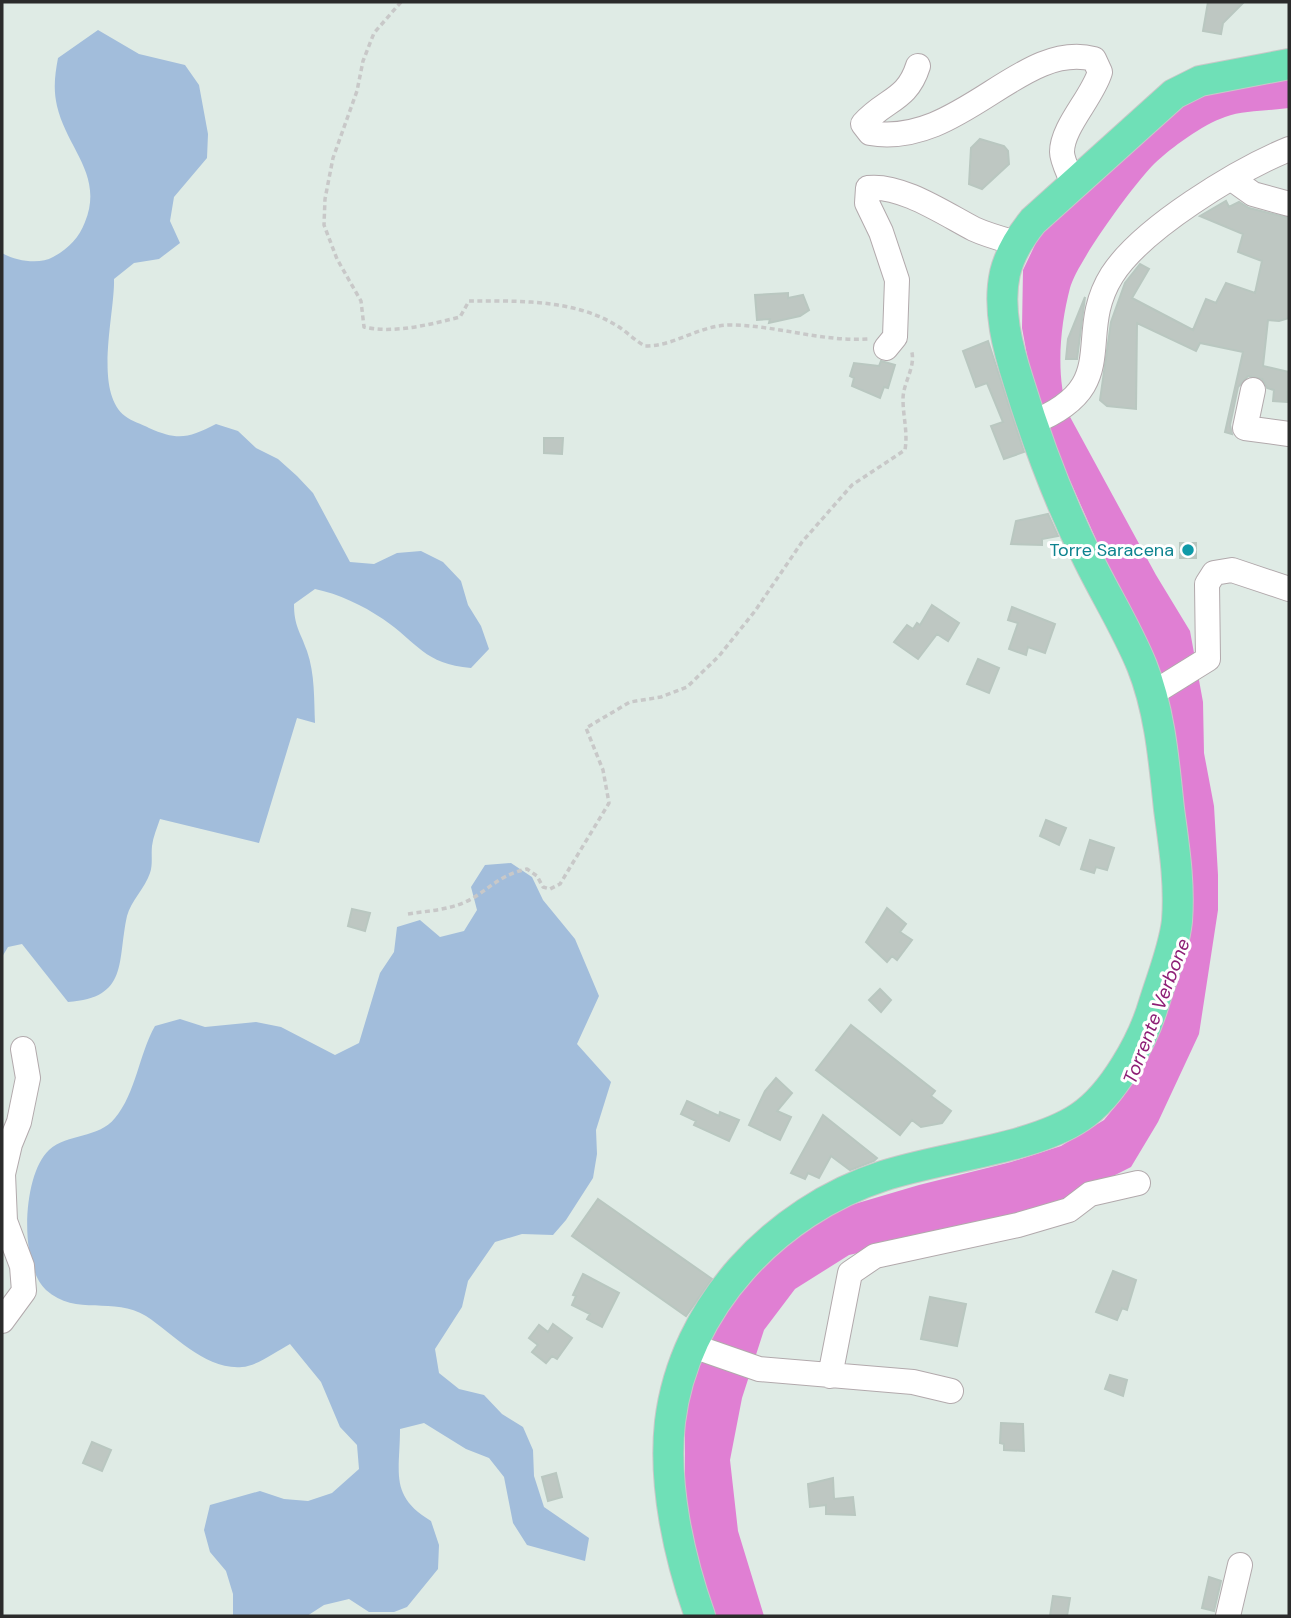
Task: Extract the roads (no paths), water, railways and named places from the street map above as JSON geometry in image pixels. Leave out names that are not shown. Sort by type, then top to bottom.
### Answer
[{"type":"main road","points":[[699,1616],[682,1557],[671,1483],[670,1420],[694,1347],[713,1307],[744,1265],[781,1229],[813,1206],[881,1176],[1054,1131],[1082,1116],[1107,1092],[1123,1068],[1152,1010],[1176,926],[1178,888],[1155,692],[1085,553],[1010,354],[1003,317],[1004,275],[1016,243],[1033,221],[1174,94],[1200,81],[1289,64]]},
{"type":"street","points":[[918,66],[913,83],[902,96],[863,124],[870,133],[889,136],[917,132],[954,116],[983,97],[1058,58],[1080,55],[1094,59],[1100,72],[1095,88],[1070,128],[1062,153],[1073,184]]},
{"type":"street","points":[[1035,421],[1078,396],[1091,369],[1098,308],[1111,276],[1129,253],[1152,232],[1257,162],[1289,149]]},
{"type":"street","points":[[1232,179],[1253,194],[1289,204]]},
{"type":"street","points":[[891,342],[897,280],[881,232],[867,204],[868,188],[885,189],[923,201],[977,230],[1016,243]]},
{"type":"street","points":[[1253,390],[1245,428],[1289,434]]},
{"type":"street","points":[[1155,692],[1209,659],[1207,584],[1214,573],[1233,570],[1289,589]]},
{"type":"street","points":[[2,1321],[24,1291],[22,1266],[5,1221],[3,1174],[10,1144],[19,1122],[28,1078],[23,1049]]},
{"type":"street","points":[[830,1376],[850,1273],[875,1256],[1018,1225],[1069,1210],[1090,1194],[1138,1183]]},
{"type":"street","points":[[694,1347],[759,1369],[913,1382],[951,1391]]},
{"type":"street","points":[[1228,1616],[1240,1565]]},
{"type":"place","name":"Torre Saracena","points":[[1188,550]]},
{"type":"water label","name":"Torrente Verbone","points":[[1156,1011]]}]
